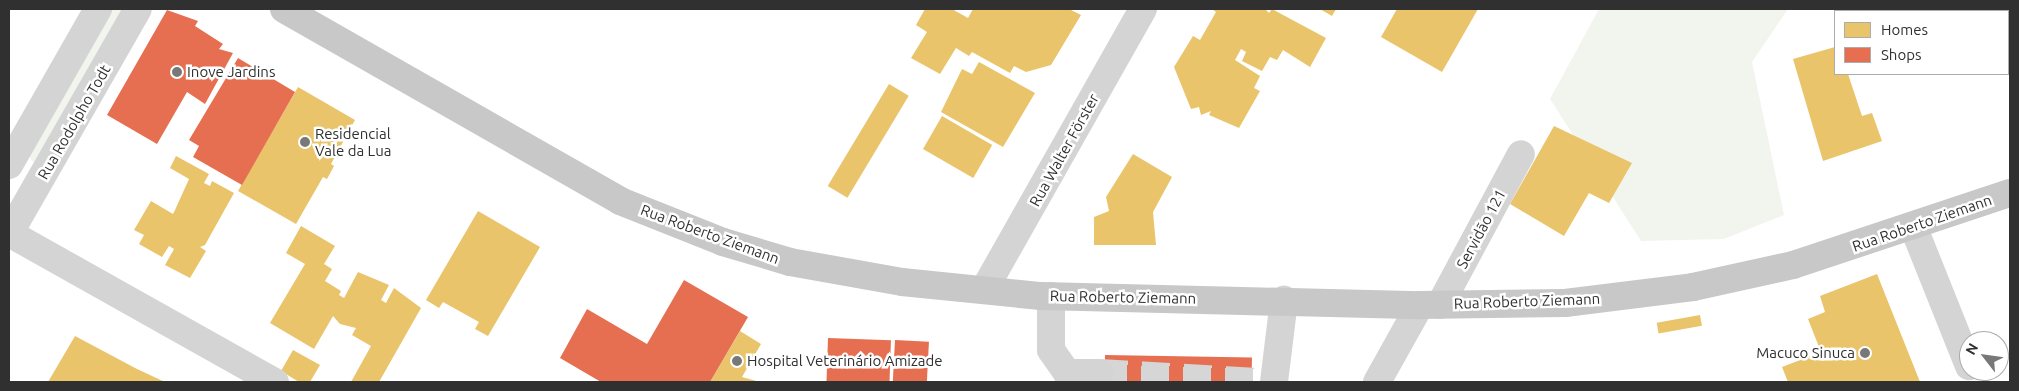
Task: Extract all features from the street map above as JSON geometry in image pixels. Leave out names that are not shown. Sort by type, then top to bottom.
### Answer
[{"type":"main road","name":"Rua Roberto Ziemann","points":[[284,9],[582,180],[666,221],[790,262],[902,282],[1051,296],[1284,300],[1430,305],[1565,303],[1693,287],[1793,265],[2010,193]]},
{"type":"street","points":[[9,165],[98,9]]},
{"type":"street","name":"Rua Rodolpho Todt","points":[[9,233],[138,9]]},
{"type":"street","name":"Rua Walter Förster","points":[[984,290],[1143,9]]},
{"type":"street","name":"Servidão 121","points":[[1377,382],[1430,305],[1521,154]]},
{"type":"street","points":[[1913,226],[1959,341]]},
{"type":"street","points":[[9,233],[275,382]]},
{"type":"street","points":[[1051,296],[1051,350],[1067,372],[1099,373]]},
{"type":"street","points":[[1257,382],[1275,382],[1284,300]]},
{"type":"shaded area","points":[[112,9],[124,9],[35,162],[32,161],[29,155]]},
{"type":"shaded area","points":[[1599,9],[1788,9],[1752,62],[1784,215],[1724,239],[1641,241],[1550,99]]},
{"type":"building: Homes","points":[[925,9],[952,9],[968,18],[973,9],[1069,9],[1081,15],[1051,65],[1026,72],[1014,66],[1010,73],[972,52],[969,56],[956,48],[940,74],[911,58],[927,32],[916,25]]},
{"type":"building: Homes","points":[[1212,9],[1265,9],[1269,13],[1272,9],[1326,38],[1310,67],[1283,50],[1277,60],[1270,57],[1262,71],[1242,61],[1246,52],[1241,49],[1235,60],[1260,76],[1254,88],[1260,91],[1239,128],[1209,115],[1211,111],[1201,115],[1199,107],[1191,109],[1174,67],[1193,36],[1200,40],[1216,12]]},
{"type":"building: Homes","points":[[1320,9],[1336,9],[1332,16]]},
{"type":"building: Homes","points":[[1397,9],[1478,9],[1442,72],[1381,37]]},
{"type":"building: Homes","points":[[1834,47],[1834,75],[1848,75],[1862,116],[1872,113],[1882,141],[1823,161],[1793,59]]},
{"type":"building: Homes","points":[[979,62],[1035,93],[1003,147],[941,112],[962,69],[972,74]]},
{"type":"building: Homes","points":[[889,84],[909,96],[847,198],[828,186]]},
{"type":"building: Homes","name":"Residencial Vale da Lua","points":[[298,87],[355,120],[331,164],[334,166],[327,179],[323,177],[296,224],[238,191]]},
{"type":"building: Homes","points":[[942,116],[992,145],[973,178],[923,149]]},
{"type":"building: Homes","points":[[1554,126],[1632,163],[1609,203],[1589,193],[1564,236],[1510,204]]},
{"type":"building: Homes","points":[[1133,154],[1172,177],[1153,212],[1156,245],[1094,245],[1094,217],[1109,211],[1106,197]]},
{"type":"building: Homes","points":[[176,156],[209,174],[204,183],[210,186],[212,181],[234,193],[205,245],[200,247],[206,251],[190,278],[165,265],[174,249],[169,246],[162,257],[139,244],[144,235],[134,230],[151,201],[173,214],[189,179],[170,168]]},
{"type":"building: Homes","points":[[478,211],[540,247],[488,336],[475,329],[479,322],[443,302],[439,308],[426,300]]},
{"type":"building: Homes","points":[[301,226],[335,246],[324,264],[332,269],[325,281],[341,291],[339,295],[344,298],[358,272],[389,285],[381,300],[386,303],[394,288],[421,308],[379,382],[351,382],[371,346],[352,335],[356,328],[340,324],[333,316],[314,349],[270,323],[305,264],[286,253]]},
{"type":"building: Homes","points":[[1877,274],[1920,382],[1788,382],[1782,367],[1821,352],[1808,319],[1825,312],[1820,296]]},
{"type":"building: Homes","points":[[1700,315],[1702,326],[1659,333],[1657,323]]},
{"type":"building: Homes","name":"Hospital Veterinário Amizade","points":[[740,331],[761,344],[742,377],[760,382],[710,382]]},
{"type":"building: Homes","points":[[75,336],[137,369],[165,382],[48,382]]},
{"type":"building: Homes","points":[[293,350],[320,365],[310,382],[299,382],[281,371]]},
{"type":"building: Shops","name":"Inove Jardins","points":[[167,10],[198,21],[195,26],[223,44],[219,49],[233,53],[205,104],[187,92],[157,144],[107,115]]},
{"type":"building: Shops","points":[[238,58],[295,92],[242,185],[193,157],[199,146],[189,140]]},
{"type":"building: Shops","points":[[684,280],[748,317],[710,382],[601,382],[560,358],[587,309],[647,344]]},
{"type":"building: Shops","points":[[828,338],[891,340],[890,382],[826,382]]},
{"type":"building: Shops","points":[[895,340],[929,342],[927,382],[893,382]]},
{"type":"building: Shops","points":[[1105,355],[1252,358],[1252,382],[1105,382]]},
{"type":"tunnel","points":[[1099,373],[1257,382]]},
{"type":"place","name":"Inove Jardins","points":[[177,72]]},
{"type":"place","name":"Residencial Vale da Lua","points":[[305,142]]},
{"type":"place","name":"Macuco Sinuca","points":[[1865,353]]},
{"type":"place","name":"Hospital Veterinário Amizade","points":[[737,361]]}]
